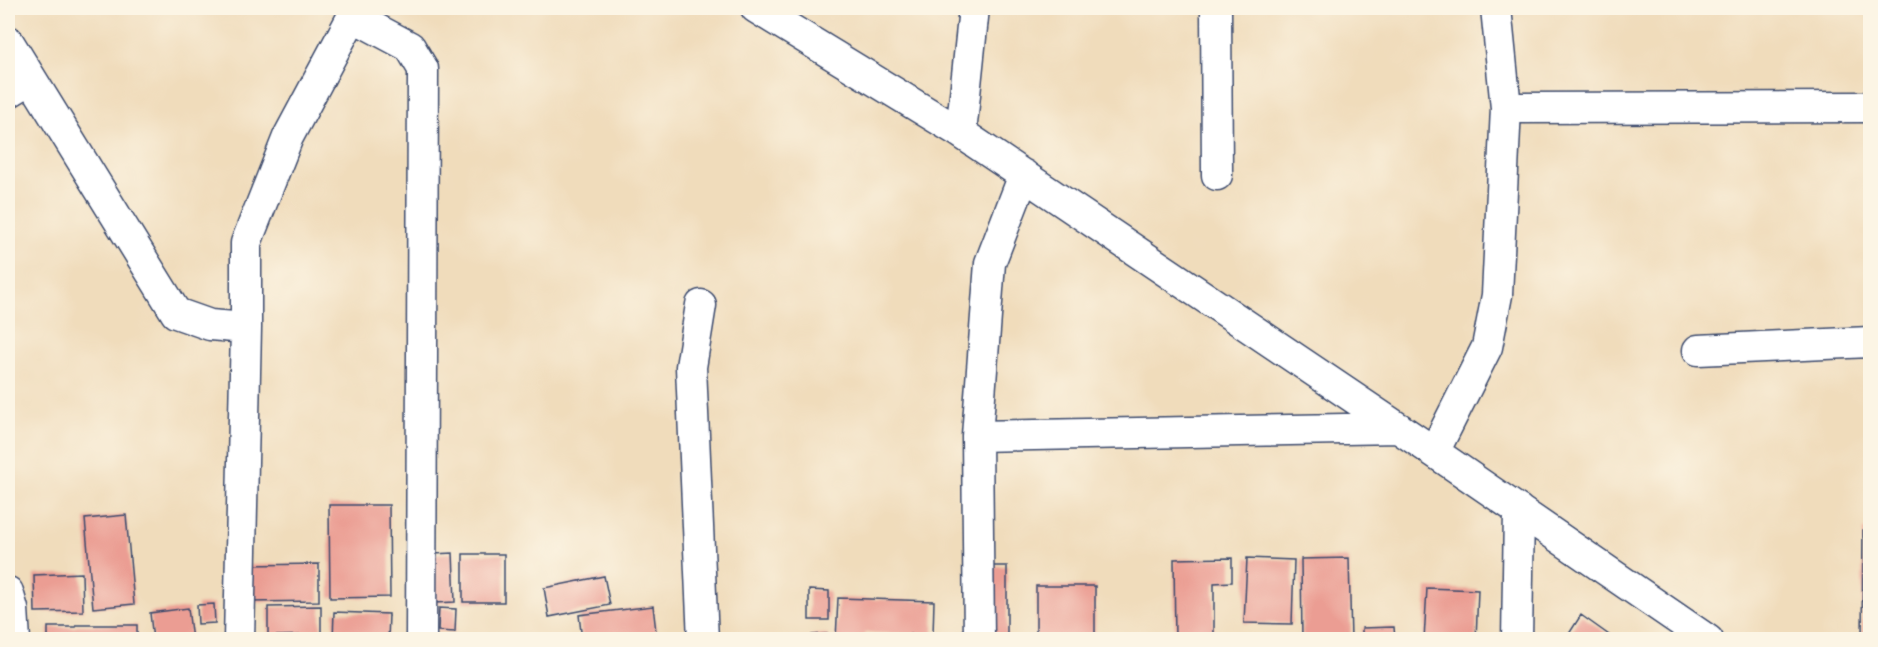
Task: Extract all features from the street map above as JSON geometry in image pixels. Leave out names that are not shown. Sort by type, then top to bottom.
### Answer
[{"type":"street","points":[[756,8],[961,133],[1708,639]]},
{"type":"street","points":[[961,133],[974,8]]},
{"type":"street","points":[[1216,8],[1217,175]]},
{"type":"street","points":[[1434,452],[1486,347],[1497,296],[1506,108],[1496,8]]},
{"type":"street","points":[[239,639],[246,243],[288,137],[355,12],[410,47],[423,69],[421,639]]},
{"type":"street","points":[[8,41],[19,86],[176,313],[210,325],[246,328]]},
{"type":"street","points":[[1506,108],[1870,107]]},
{"type":"street","points":[[979,639],[977,436],[990,263],[1024,176]]},
{"type":"street","points":[[701,305],[691,367],[703,639]]},
{"type":"street","points":[[1698,350],[1870,342]]},
{"type":"street","points":[[977,436],[1399,428]]},
{"type":"street","points":[[1517,639],[1519,510]]},
{"type":"street","points":[[8,592],[14,609],[15,639]]},
{"type":"building","points":[[329,505],[389,505],[390,597],[330,598]]},
{"type":"building","points":[[126,515],[134,604],[93,608],[85,519]]},
{"type":"building","points":[[1863,530],[1870,530],[1870,640],[1862,640]]},
{"type":"building","points":[[453,553],[455,602],[434,603],[433,554]]},
{"type":"building","points":[[463,554],[504,554],[504,602],[463,602]]},
{"type":"building","points":[[1232,558],[1232,582],[1214,583],[1214,640],[1175,640],[1174,559]]},
{"type":"building","points":[[1247,558],[1294,560],[1292,624],[1244,623]]},
{"type":"building","points":[[1349,558],[1351,640],[1302,640],[1301,559]]},
{"type":"building","points":[[319,564],[319,601],[248,602],[248,565]]},
{"type":"building","points":[[987,566],[1007,566],[1007,640],[988,640]]},
{"type":"building","points":[[82,573],[83,611],[35,612],[34,575]]},
{"type":"building","points":[[604,576],[610,605],[549,617],[544,588]]},
{"type":"building","points":[[1036,586],[1095,586],[1095,640],[1036,640]]},
{"type":"building","points":[[1427,588],[1478,590],[1476,640],[1424,640]]},
{"type":"building","points":[[809,590],[829,591],[829,620],[809,620]]},
{"type":"building","points":[[838,598],[934,601],[933,635],[865,633],[865,640],[836,640]]},
{"type":"building","points":[[214,604],[215,623],[198,624],[197,605]]},
{"type":"building","points":[[321,606],[321,635],[268,636],[268,607]]},
{"type":"building","points":[[653,606],[657,640],[582,640],[579,615]]},
{"type":"building","points":[[188,608],[192,640],[153,640],[150,613]]},
{"type":"building","points":[[439,608],[456,609],[455,632],[438,631]]},
{"type":"building","points":[[334,612],[389,614],[388,640],[333,640]]},
{"type":"building","points":[[1581,615],[1616,640],[1565,640]]},
{"type":"building","points":[[76,625],[137,625],[137,640],[48,640],[48,627],[76,627]]},
{"type":"building","points":[[1394,627],[1395,640],[1362,640],[1362,628]]},
{"type":"building","points":[[827,634],[828,640],[813,640],[812,635]]}]
